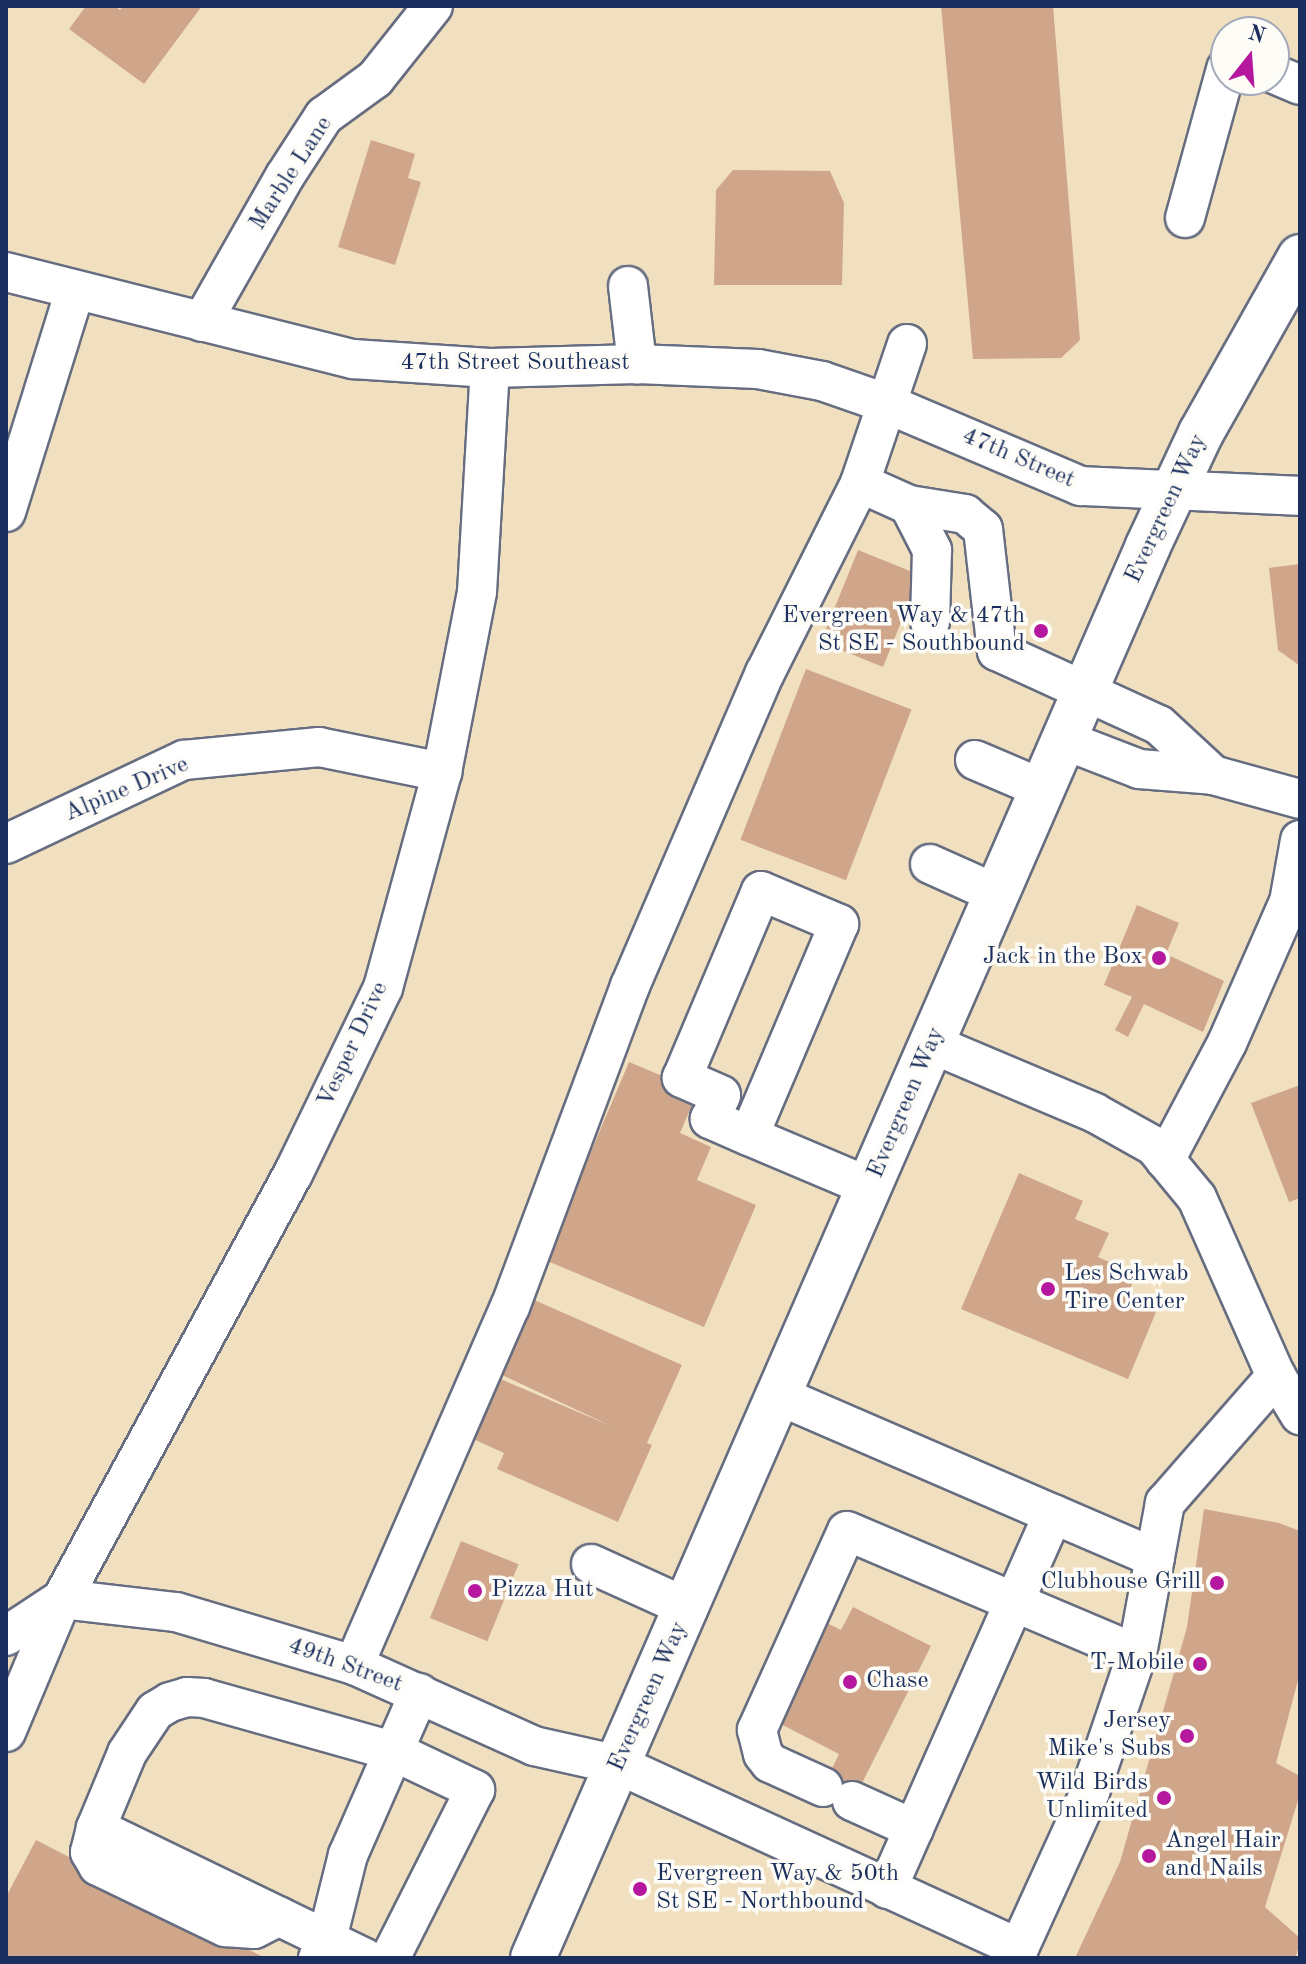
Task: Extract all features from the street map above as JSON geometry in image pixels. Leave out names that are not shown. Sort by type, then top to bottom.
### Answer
[{"type":"main road","name":"Evergreen Way","points":[[533,1958],[1174,491],[1201,433],[1300,257]]},
{"type":"street","name":"Marble Lane","points":[[202,322],[285,176],[324,116],[375,79],[433,6]]},
{"type":"street","points":[[1185,218],[1219,96]]},
{"type":"street","name":"47th Street Southeast","points":[[6,272],[353,359],[421,367],[637,364],[758,369],[822,381],[885,403]]},
{"type":"street","points":[[628,286],[637,364]]},
{"type":"street","points":[[6,512],[75,291]]},
{"type":"street","points":[[354,1665],[510,1307],[649,943],[765,673],[860,483],[907,344]]},
{"type":"street","name":"Vesper Drive","points":[[6,1636],[62,1599],[293,1174],[383,988],[442,772],[477,592],[490,368]]},
{"type":"street","name":"47th Street","points":[[885,403],[1081,486],[1300,496]]},
{"type":"street","points":[[860,483],[909,505],[965,514],[983,529],[997,651],[1086,689],[1159,725],[1213,775]]},
{"type":"street","points":[[909,505],[932,550],[930,622]]},
{"type":"street","points":[[1064,740],[1139,769],[1213,775],[1300,799]]},
{"type":"street","name":"Alpine Drive","points":[[6,844],[184,760],[319,747],[442,772]]},
{"type":"street","points":[[975,760],[1043,789]]},
{"type":"street","points":[[1165,1160],[1227,1043],[1289,902],[1300,840]]},
{"type":"street","points":[[930,864],[997,894]]},
{"type":"street","points":[[749,1136],[839,924],[761,891],[682,1078],[721,1095],[710,1119],[749,1136],[870,1187]]},
{"type":"street","points":[[932,1044],[1095,1113],[1154,1146],[1197,1198],[1276,1376],[1300,1415]]},
{"type":"street","points":[[1017,1953],[1090,1792],[1137,1654],[1165,1503],[1276,1376]]},
{"type":"street","points":[[780,1396],[1155,1558]]},
{"type":"street","points":[[887,1889],[1053,1514]]},
{"type":"street","points":[[914,1829],[770,1763],[763,1754],[757,1730],[847,1531],[1137,1654]]},
{"type":"street","points":[[591,1564],[688,1608]]},
{"type":"street","points":[[6,1732],[62,1599]]},
{"type":"street","name":"49th Street","points":[[62,1599],[176,1612],[354,1665],[534,1746],[619,1765],[1017,1953]]},
{"type":"street","points":[[322,1948],[348,1855],[419,1693]]},
{"type":"street","points":[[365,1958],[322,1948],[279,1916],[254,1929],[225,1927],[98,1866],[90,1852],[96,1828],[127,1753],[155,1711],[178,1699],[204,1698],[393,1751],[475,1790],[390,1958]]},
{"type":"building","points":[[86,6],[114,6],[120,10],[123,6],[202,6],[144,84],[69,29]]},
{"type":"building","points":[[941,6],[1053,6],[1080,340],[1061,358],[973,359]]},
{"type":"building","points":[[371,140],[415,154],[408,178],[421,182],[395,265],[338,247]]},
{"type":"building","points":[[733,170],[830,171],[844,203],[842,285],[714,285],[716,190]]},
{"type":"building","points":[[858,550],[920,575],[883,667],[821,642]]},
{"type":"building","points":[[1300,564],[1300,666],[1278,650],[1269,568]]},
{"type":"building","points":[[806,669],[911,709],[846,880],[740,840]]},
{"type":"building","points":[[1137,905],[1179,923],[1166,954],[1224,981],[1203,1032],[1144,1004],[1128,1037],[1115,1030],[1132,997],[1104,985]]},
{"type":"building","points":[[629,1062],[698,1091],[680,1133],[711,1147],[697,1180],[756,1205],[704,1327],[545,1260]]},
{"type":"building","points":[[1300,1085],[1300,1198],[1289,1202],[1251,1103]]},
{"type":"building","points":[[1019,1173],[1083,1201],[1075,1219],[1109,1233],[1098,1257],[1136,1274],[1129,1292],[1159,1305],[1128,1379],[961,1309]]},
{"type":"building","points":[[532,1299],[682,1365],[647,1443],[652,1445],[618,1522],[497,1469],[504,1453],[471,1438],[498,1378],[611,1426],[498,1373]]},
{"type":"building","points":[[1204,1509],[1279,1523],[1300,1531],[1300,1673],[1276,1763],[1300,1776],[1300,1794],[1265,1907],[1300,1938],[1300,1944],[1295,1958],[1075,1958],[1120,1862],[1187,1627]]},
{"type":"building","name":"Pizza Hut","points":[[461,1541],[518,1564],[487,1641],[430,1618]]},
{"type":"building","name":"Chase","points":[[853,1607],[931,1646],[847,1813],[817,1799],[839,1754],[769,1718],[819,1619],[841,1630]]},
{"type":"building","points":[[36,1840],[265,1958],[6,1958],[6,1897]]},
{"type":"place","name":"Evergreen Way & 47th St SE - Southbound","points":[[1041,631]]},
{"type":"place","name":"Jack in the Box","points":[[1159,958]]},
{"type":"place","name":"Les Schwab Tire Center","points":[[1048,1289]]},
{"type":"place","name":"Clubhouse Grill","points":[[1217,1583]]},
{"type":"place","name":"Pizza Hut","points":[[475,1591]]},
{"type":"place","name":"T-Mobile","points":[[1200,1664]]},
{"type":"place","name":"Chase","points":[[850,1682]]},
{"type":"place","name":"Jersey Mike's Subs","points":[[1187,1736]]},
{"type":"place","name":"Wild Birds Unlimited","points":[[1164,1798]]},
{"type":"place","name":"Angel Hair and Nails","points":[[1149,1856]]},
{"type":"place","name":"Evergreen Way & 50th St SE - Northbound","points":[[640,1889]]}]
